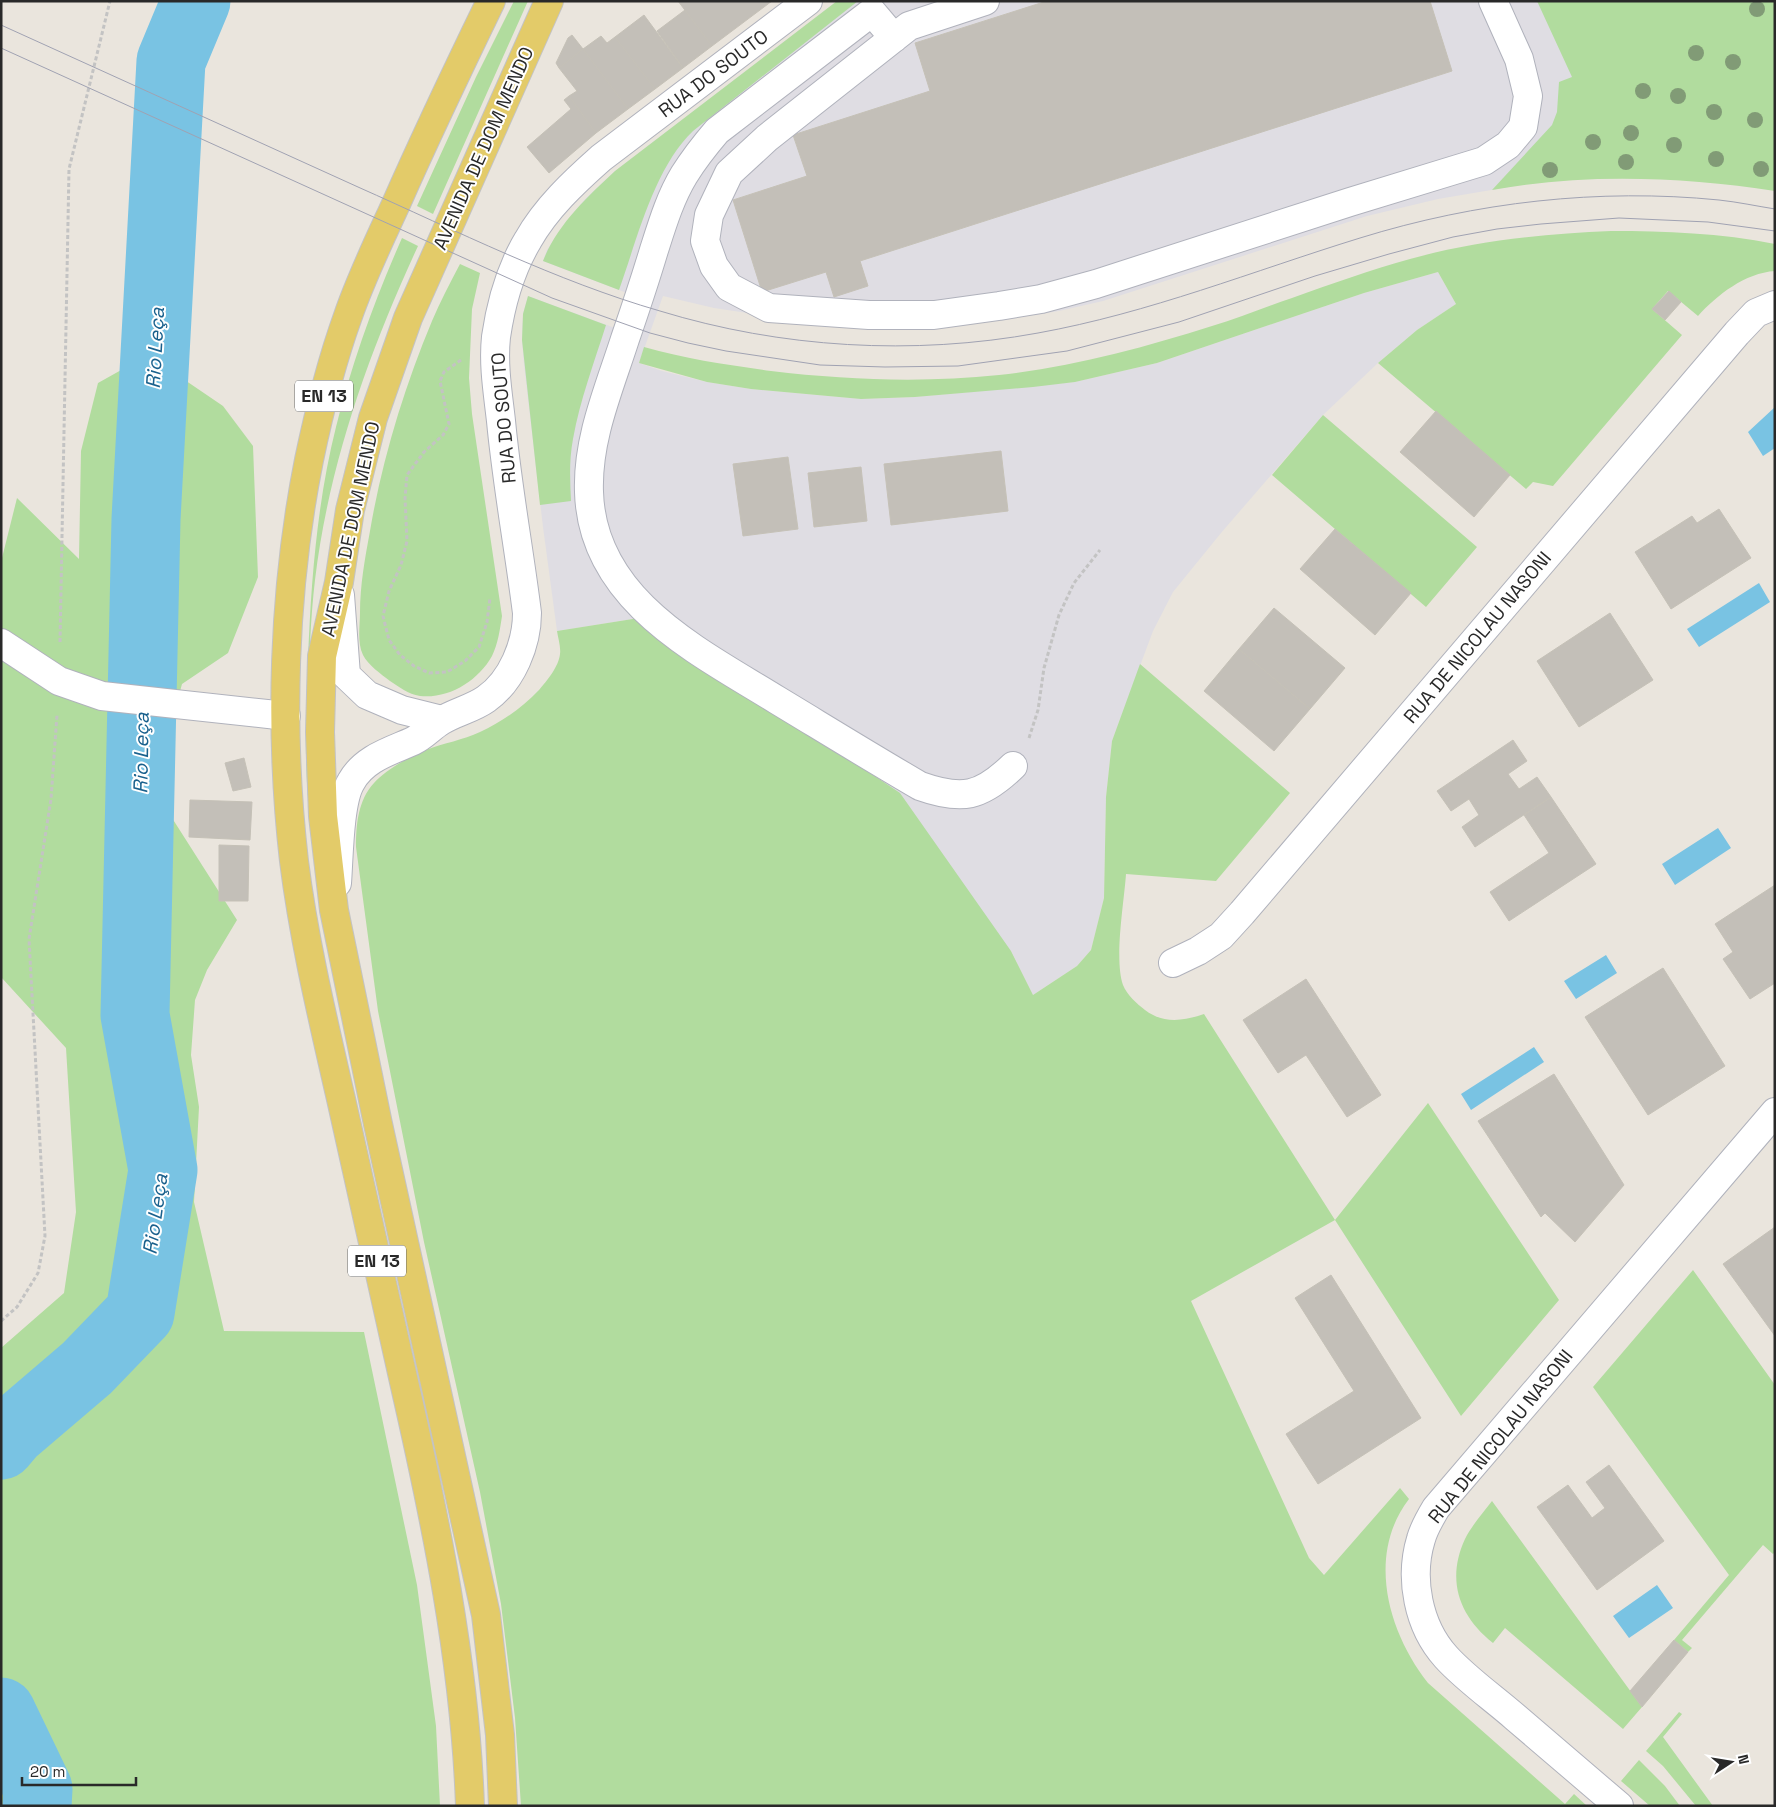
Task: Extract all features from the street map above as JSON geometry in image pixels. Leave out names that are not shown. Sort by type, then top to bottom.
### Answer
[{"type":"main road","name":"AVENIDA DE DOM MENDO","points":[[286,716],[292,574],[309,461],[328,382],[357,290],[424,140],[491,1]]},
{"type":"main road","name":"AVENIDA DE DOM MENDO","points":[[334,910],[324,816],[320,732],[322,656],[339,582],[350,510],[361,461],[390,366],[408,318],[549,1]]},
{"type":"main road","name":"EN 13","points":[[286,716],[290,812],[302,912],[335,1075],[416,1435],[451,1608],[463,1698],[470,1806]]},
{"type":"main road","name":"EN 13","points":[[334,910],[378,1124],[486,1615],[500,1735],[503,1806]]},
{"type":"street","name":"RUA DO SOUTO","points":[[334,910],[345,794],[351,781],[359,770],[379,755],[416,740],[442,720],[465,711],[487,698],[514,666],[524,641],[527,626],[526,606],[498,400],[496,339],[502,302],[513,271],[528,240],[548,211],[601,158],[808,1]]},
{"type":"street","points":[[985,1],[909,26],[767,138],[729,173],[708,215],[705,240],[714,266],[729,287],[769,308],[869,315],[925,315],[1041,299],[1096,284],[1484,161],[1508,145],[1523,128],[1528,96],[1519,59],[1493,1]]},
{"type":"street","points":[[894,38],[872,12],[717,131],[698,154],[683,177],[670,203],[597,427],[590,462],[589,494],[594,529],[610,568],[624,588],[672,635],[920,786],[942,794],[962,794],[985,789],[999,780],[1013,766]]},
{"type":"street","name":"RUA DE NICOLAU NASONI","points":[[1173,963],[1198,951],[1221,936],[1736,333],[1756,313],[1775,305]]},
{"type":"street","points":[[339,582],[346,675],[367,695],[402,710],[442,720]]},
{"type":"street","points":[[1,642],[59,681],[102,696],[286,716]]},
{"type":"street","name":"RUA DE NICOLAU NASONI","points":[[1619,1806],[1475,1683],[1446,1657],[1434,1642],[1425,1625],[1415,1579],[1421,1539],[1427,1523],[1442,1501],[1775,1112]]},
{"type":"path","points":[[496,339],[456,363],[444,372],[440,381],[449,424],[443,435],[424,452],[408,475],[404,513],[407,540],[401,565],[388,590],[383,616],[389,640],[400,655],[414,666],[429,672],[447,672],[465,662],[479,647],[487,622],[488,603],[493,587],[520,565]]},
{"type":"path","points":[[1013,766],[1028,741],[1038,710],[1044,668],[1059,615],[1074,583],[1100,550]]},
{"type":"shaded area","points":[[837,1],[1708,1],[1509,187],[1438,199],[1367,216],[1103,301],[1015,318],[971,323],[794,320],[714,308],[663,296],[639,363],[662,371],[707,382],[751,389],[861,399],[915,397],[1075,382],[1157,363],[1364,293],[1438,272],[1456,304],[1417,330],[1378,363],[1323,415],[1221,533],[1173,592],[1153,631],[1112,741],[1106,797],[1104,898],[1091,950],[1077,966],[1033,995],[1011,951],[844,756],[639,618],[557,631],[524,365],[522,340],[523,314],[528,296],[615,328],[627,293],[543,261],[547,250],[565,223],[586,198],[615,171]]},
{"type":"green space","points":[[514,1],[528,1],[433,214],[417,206],[476,77]]},
{"type":"green space","points":[[837,1],[858,1],[693,131],[679,146],[657,184],[619,290],[543,261],[556,235],[574,212],[615,171]]},
{"type":"green space","points":[[1537,1],[1775,1],[1775,191],[1705,183],[1634,179],[1562,181],[1492,190],[1552,125],[1557,112],[1559,82],[1572,77]]},
{"type":"green space","points":[[1611,231],[1693,233],[1775,244],[1775,271],[1753,276],[1732,286],[1698,316],[1668,291],[1652,309],[1682,335],[1553,486],[1533,482],[1526,489],[1378,363],[1417,330],[1456,304],[1438,272],[1364,293],[1157,363],[1075,382],[1033,387],[915,397],[861,399],[751,389],[707,382],[639,363],[644,347],[723,364],[828,377],[914,380],[1026,372],[1107,356],[1160,342],[1232,320],[1365,272],[1459,247],[1509,239]]},
{"type":"green space","points":[[402,238],[418,246],[383,326],[353,409],[330,493],[321,536],[312,612],[309,677],[312,837],[306,771],[306,704],[311,601],[316,542],[324,484],[329,456],[349,379],[373,307]]},
{"type":"green space","points":[[460,264],[480,273],[472,309],[469,378],[472,414],[502,616],[492,656],[479,673],[462,686],[442,695],[420,696],[400,688],[371,666],[365,659],[359,640],[361,592],[375,504],[395,424],[412,372],[432,321]]},
{"type":"green space","points":[[528,296],[606,325],[583,396],[573,439],[570,462],[571,501],[540,505],[522,340],[523,314]]},
{"type":"green space","points":[[148,355],[223,406],[253,446],[258,577],[228,653],[182,684],[164,749],[165,807],[237,920],[207,970],[195,1000],[191,1055],[199,1107],[194,1202],[224,1331],[364,1332],[417,1585],[436,1726],[440,1806],[1,1806],[1,1348],[64,1293],[76,1212],[66,1048],[1,977],[1,562],[17,498],[79,559],[81,451],[98,383]]},
{"type":"green space","points":[[1323,415],[1477,547],[1426,607],[1272,475]]},
{"type":"green space","points":[[639,618],[900,793],[1011,951],[1033,995],[1077,966],[1091,950],[1104,898],[1106,797],[1112,741],[1140,664],[1290,793],[1216,881],[1126,874],[1119,946],[1120,974],[1125,989],[1139,1005],[1159,1018],[1181,1020],[1204,1014],[1335,1220],[1191,1301],[1309,1558],[1324,1575],[1400,1488],[1409,1499],[1396,1521],[1388,1544],[1386,1568],[1387,1593],[1402,1641],[1414,1663],[1428,1683],[1565,1804],[1574,1794],[1587,1806],[521,1806],[515,1718],[501,1604],[480,1492],[424,1242],[378,1011],[356,847],[357,830],[359,813],[364,797],[374,783],[385,773],[419,753],[467,737],[496,724],[512,714],[533,696],[549,678],[559,659],[560,645],[557,631]]},
{"type":"green space","points":[[1428,1103],[1559,1300],[1461,1416],[1335,1220]]},
{"type":"green space","points":[[1693,1270],[1775,1385],[1775,1552],[1773,1554],[1763,1545],[1682,1640],[1692,1648],[1688,1652],[1674,1640],[1729,1575],[1593,1387]]},
{"type":"green space","points":[[1492,1501],[1642,1707],[1623,1729],[1505,1628],[1493,1643],[1481,1632],[1464,1609],[1457,1583],[1459,1554],[1474,1524]]},
{"type":"green space","points":[[1679,1712],[1682,1714],[1663,1737],[1713,1806],[1696,1806],[1663,1766],[1646,1751]]},
{"type":"green space","points":[[1639,1760],[1665,1786],[1680,1806],[1650,1806],[1621,1781]]},
{"type":"water","points":[[1775,407],[1775,448],[1763,456],[1748,432]]},
{"type":"water","points":[[1759,583],[1770,602],[1699,647],[1687,629]]},
{"type":"water","points":[[1718,828],[1731,848],[1675,885],[1662,864]]},
{"type":"water","points":[[1606,955],[1617,973],[1576,999],[1564,981]]},
{"type":"water","points":[[1534,1047],[1544,1062],[1471,1110],[1461,1094]]},
{"type":"water","points":[[1657,1585],[1673,1608],[1629,1638],[1613,1616]]},
{"type":"building","points":[[678,1],[772,1],[712,46]]},
{"type":"building","points":[[1047,1],[1430,1],[1452,71],[860,261],[868,286],[834,297],[826,272],[762,292],[733,200],[807,176],[793,135],[930,91],[915,43]]},
{"type":"building","points":[[685,10],[712,46],[683,68],[657,31]]},
{"type":"building","points":[[644,15],[683,68],[655,89],[615,37]]},
{"type":"building","points":[[572,35],[583,49],[559,68],[556,63],[568,38]]},
{"type":"building","points":[[601,36],[607,43],[615,37],[655,89],[628,109],[583,49]]},
{"type":"building","points":[[583,49],[628,109],[596,133],[569,96],[577,91],[559,68]]},
{"type":"building","points":[[569,96],[596,133],[549,173],[527,147],[571,109],[564,100]]},
{"type":"building","points":[[1669,291],[1681,302],[1665,320],[1652,309]]},
{"type":"building","points":[[1436,411],[1510,475],[1474,517],[1400,452]]},
{"type":"building","points":[[1001,451],[1008,511],[891,525],[884,464]]},
{"type":"building","points":[[788,457],[798,529],[743,536],[733,464]]},
{"type":"building","points":[[861,467],[867,521],[814,527],[808,473]]},
{"type":"building","points":[[1719,509],[1751,558],[1671,609],[1635,552],[1692,516],[1697,523]]},
{"type":"building","points":[[1335,529],[1411,593],[1375,635],[1300,569]]},
{"type":"building","points":[[1274,608],[1345,668],[1310,709],[1239,649]]},
{"type":"building","points":[[1610,613],[1653,680],[1579,727],[1537,661]]},
{"type":"building","points":[[1239,649],[1310,709],[1274,751],[1204,691]]},
{"type":"building","points":[[1513,740],[1527,761],[1508,774],[1519,789],[1537,777],[1551,797],[1475,847],[1462,827],[1479,815],[1469,799],[1451,811],[1437,791]]},
{"type":"building","points":[[244,758],[251,787],[233,791],[225,763]]},
{"type":"building","points":[[1551,797],[1596,864],[1509,921],[1490,892],[1549,853],[1524,815]]},
{"type":"building","points":[[190,800],[252,802],[250,840],[189,837]]},
{"type":"building","points":[[219,845],[249,846],[248,901],[219,901]]},
{"type":"building","points":[[1775,885],[1775,983],[1750,999],[1723,959],[1733,952],[1715,924]]},
{"type":"building","points":[[1663,968],[1725,1066],[1648,1115],[1585,1017]]},
{"type":"building","points":[[1306,979],[1381,1095],[1347,1117],[1306,1055],[1278,1073],[1243,1020]]},
{"type":"building","points":[[1554,1074],[1624,1185],[1575,1242],[1545,1213],[1541,1217],[1478,1121]]},
{"type":"building","points":[[1775,1227],[1775,1336],[1723,1264]]},
{"type":"building","points":[[1331,1275],[1421,1418],[1318,1484],[1286,1434],[1354,1391],[1295,1298]]},
{"type":"building","points":[[1609,1465],[1664,1541],[1597,1590],[1537,1507],[1568,1485],[1592,1518],[1605,1508],[1586,1482]]},
{"type":"building","points":[[1674,1640],[1688,1652],[1642,1707],[1630,1691]]},
{"type":"waterway","name":"Rio Leça","points":[[1,1445],[12,1432],[87,1368],[140,1313],[163,1170],[135,1015],[146,519],[171,61],[196,1]]},
{"type":"waterway","name":"Rio Leça","points":[[1,1712],[38,1789],[37,1806]]},
{"type":"tram line","points":[[1,25],[470,238],[583,285],[621,299],[706,324],[800,340],[895,346],[991,340],[1038,333],[1079,325],[1160,303],[1360,238],[1448,215],[1493,207],[1583,197],[1629,196],[1719,200],[1775,209]]},
{"type":"tram line","points":[[1,48],[552,298],[650,333],[688,343],[726,351],[820,365],[885,367],[958,366],[1067,351],[1179,322],[1315,276],[1389,254],[1453,237],[1497,229],[1619,218],[1708,222],[1775,231]]}]
